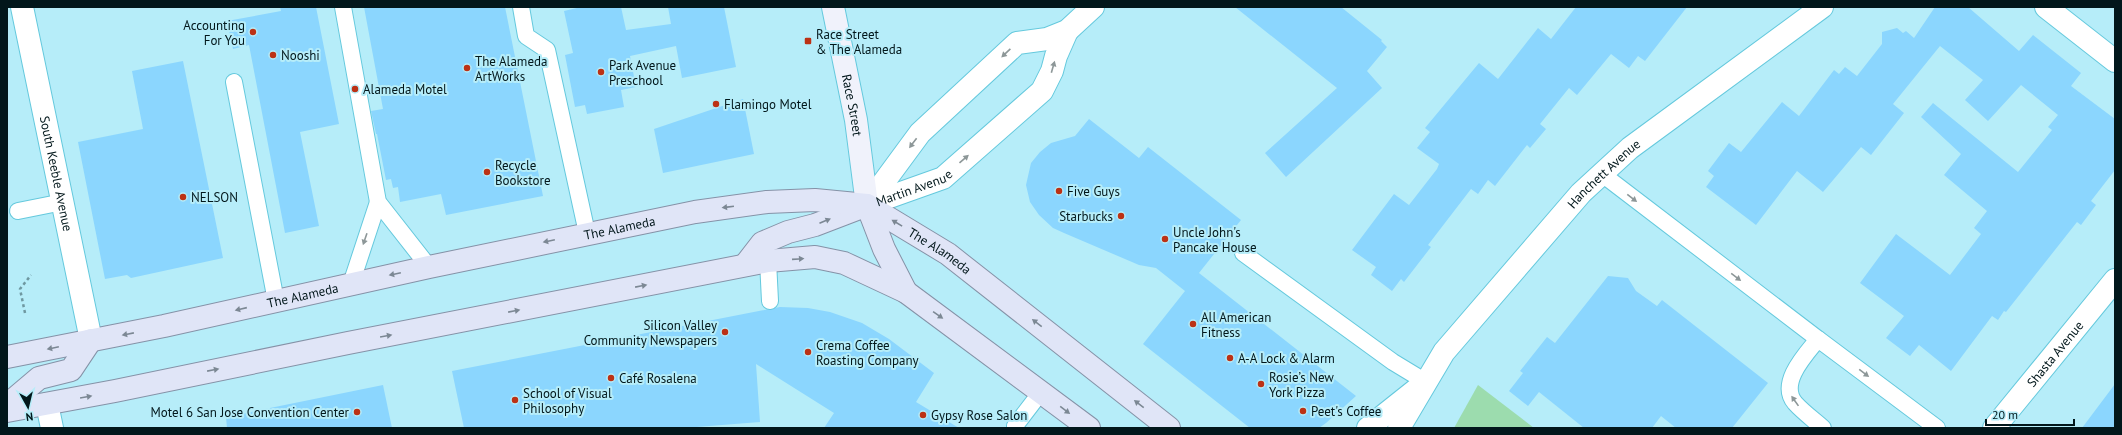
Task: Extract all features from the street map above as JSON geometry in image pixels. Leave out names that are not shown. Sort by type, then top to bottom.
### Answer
[{"type":"main road","name":"Race Street","points":[[833,7],[856,120],[867,205]]},
{"type":"main road","name":"The Alameda","points":[[7,357],[164,326],[587,233],[716,208],[767,202],[815,200],[867,205],[948,254],[1163,426]]},
{"type":"main road","points":[[745,266],[762,243],[788,232],[815,225],[867,205],[884,249],[906,292]]},
{"type":"main road","points":[[7,411],[768,261],[815,257],[844,263],[906,292],[1089,428]]},
{"type":"main road","points":[[7,405],[39,378],[71,370],[91,340]]},
{"type":"street","name":"South Keeble Avenue","points":[[22,7],[91,340]]},
{"type":"street","name":"Martin Avenue","points":[[867,205],[920,133],[1017,43],[1047,39],[1067,30],[1093,7]]},
{"type":"street","name":"Hanchett Avenue","points":[[1399,428],[1444,352],[1582,193],[1630,148],[1822,7]]},
{"type":"street","points":[[2046,7],[2115,61]]},
{"type":"street","name":"Martin Avenue","points":[[867,205],[943,178],[949,173],[1042,91],[1052,71],[1056,56],[1067,30]]},
{"type":"street","name":"Shasta Avenue","points":[[1994,428],[2115,280]]},
{"type":"street","name":"Hanchett Avenue","points":[[1368,428],[1426,382]]},
{"type":"street","points":[[47,404],[52,428]]},
{"type":"lane","points":[[343,7],[378,202],[351,284]]},
{"type":"lane","points":[[521,7],[526,36],[547,50],[587,233]]},
{"type":"lane","points":[[234,82],[276,301]]},
{"type":"lane","points":[[1602,174],[1936,428]]},
{"type":"lane","points":[[18,211],[63,202]]},
{"type":"lane","points":[[378,202],[430,267]]},
{"type":"lane","points":[[1243,253],[1393,362],[1426,382]]},
{"type":"lane","points":[[768,261],[770,301]]},
{"type":"lane","points":[[1818,339],[1792,373],[1790,390],[1791,398],[1795,403],[1823,428]]},
{"type":"lane","points":[[1015,426],[1041,392]]},
{"type":"path","points":[[25,313],[20,289],[31,275]]},
{"type":"green space","points":[[1478,385],[1534,428],[1454,428]]},
{"type":"building","points":[[280,7],[316,7],[339,124],[300,132],[319,226],[285,233],[249,45],[233,49],[227,21],[281,11]]},
{"type":"building","points":[[364,7],[505,7],[543,196],[446,215],[441,194],[400,202],[398,187],[393,188],[391,179],[386,180],[371,111],[383,109]]},
{"type":"building","points":[[581,7],[621,7],[626,30],[671,24],[668,7],[724,7],[736,67],[682,78],[676,46],[630,56],[636,87],[621,90],[624,107],[587,114],[585,105],[575,107],[565,55],[573,53],[564,11]]},
{"type":"building","points":[[1235,7],[1341,7],[1382,40],[1381,41],[1387,47],[1367,71],[1382,88],[1286,177],[1265,153],[1337,88]]},
{"type":"building","points":[[1576,7],[1687,7],[1645,61],[1638,56],[1629,68],[1611,54],[1577,95],[1569,88],[1540,124],[1546,129],[1530,148],[1527,145],[1495,186],[1488,180],[1478,194],[1471,189],[1428,245],[1431,247],[1404,282],[1401,279],[1392,291],[1371,275],[1376,267],[1352,250],[1394,194],[1409,205],[1437,169],[1439,164],[1417,148],[1430,132],[1425,128],[1479,63],[1498,79],[1538,28],[1551,39]]},
{"type":"building","points":[[1935,7],[1968,7],[2019,51],[2033,35],[2081,73],[2071,86],[2115,119],[2115,170],[2091,201],[2096,205],[2081,225],[2077,222],[2006,312],[2004,311],[1998,320],[1992,316],[1951,371],[1919,345],[1910,356],[1886,338],[1904,316],[1860,283],[1896,234],[1950,275],[1981,234],[1974,228],[1987,211],[1944,175],[1961,154],[1921,117],[1933,103],[2018,172],[2052,130],[2048,127],[2058,115],[2021,85],[1988,121],[1965,100],[1983,80],[1940,46],[1893,104],[1904,113],[1871,155],[1861,147],[1823,192],[1797,171],[1756,225],[1706,187],[1714,176],[1708,171],[1729,143],[1741,152],[1782,102],[1799,116],[1834,70],[1839,74],[1845,67],[1857,76],[1882,44],[1882,32],[1897,28],[1903,33],[1906,31],[1914,38]]},
{"type":"building","points":[[183,61],[223,258],[131,278],[127,275],[105,279],[78,142],[143,129],[132,71]]},
{"type":"building","points":[[743,99],[754,154],[663,173],[654,129]]},
{"type":"building","points":[[1089,119],[1139,158],[1148,147],[1241,220],[1199,273],[1356,396],[1326,423],[1319,428],[1250,428],[1143,344],[1185,291],[1156,268],[1139,265],[1064,233],[1053,228],[1039,215],[1030,202],[1026,185],[1031,163],[1040,152],[1051,143],[1075,136]]},
{"type":"building","points":[[1608,276],[1628,278],[1636,291],[1657,306],[1662,300],[1768,383],[1732,428],[1676,428],[1661,416],[1652,428],[1584,428],[1539,392],[1528,406],[1509,391],[1523,373],[1520,371],[1547,337],[1555,343]]},
{"type":"building","points":[[780,307],[808,308],[830,312],[862,323],[889,339],[934,373],[916,402],[959,428],[824,428],[834,413],[756,364],[760,422],[684,428],[464,428],[452,371]]},
{"type":"building","points":[[2115,384],[2115,428],[2082,428]]},
{"type":"building","points":[[383,385],[392,428],[227,428],[226,417]]},
{"type":"place","name":"Accounting For You","points":[[253,32]]},
{"type":"place","name":"Race Street & The Alameda","points":[[808,41]]},
{"type":"place","name":"Nooshi","points":[[273,55]]},
{"type":"place","name":"The Alameda ArtWorks","points":[[467,68]]},
{"type":"place","name":"Park Avenue Preschool","points":[[601,72]]},
{"type":"place","name":"Alameda Motel","points":[[355,89]]},
{"type":"place","name":"Flamingo Motel","points":[[716,104]]},
{"type":"place","name":"Recycle Bookstore","points":[[487,172]]},
{"type":"place","name":"Five Guys","points":[[1059,191]]},
{"type":"place","name":"NELSON","points":[[183,197]]},
{"type":"place","name":"Starbucks","points":[[1121,216]]},
{"type":"place","name":"Uncle John's Pancake House","points":[[1165,239]]},
{"type":"place","name":"All American Fitness","points":[[1193,324]]},
{"type":"place","name":"Silicon Valley Community Newspapers","points":[[725,332]]},
{"type":"place","name":"Crema Coffee Roasting Company","points":[[808,352]]},
{"type":"place","name":"A-A Lock & Alarm","points":[[1230,358]]},
{"type":"place","name":"Café Rosalena","points":[[611,378]]},
{"type":"place","name":"Rosie’s New York Pizza","points":[[1261,384]]},
{"type":"place","name":"School of Visual Philosophy","points":[[515,400]]},
{"type":"place","name":"Peet's Coffee","points":[[1303,411]]},
{"type":"place","name":"Motel 6 San Jose Convention Center","points":[[357,412]]},
{"type":"place","name":"Gypsy Rose Salon","points":[[923,415]]}]
